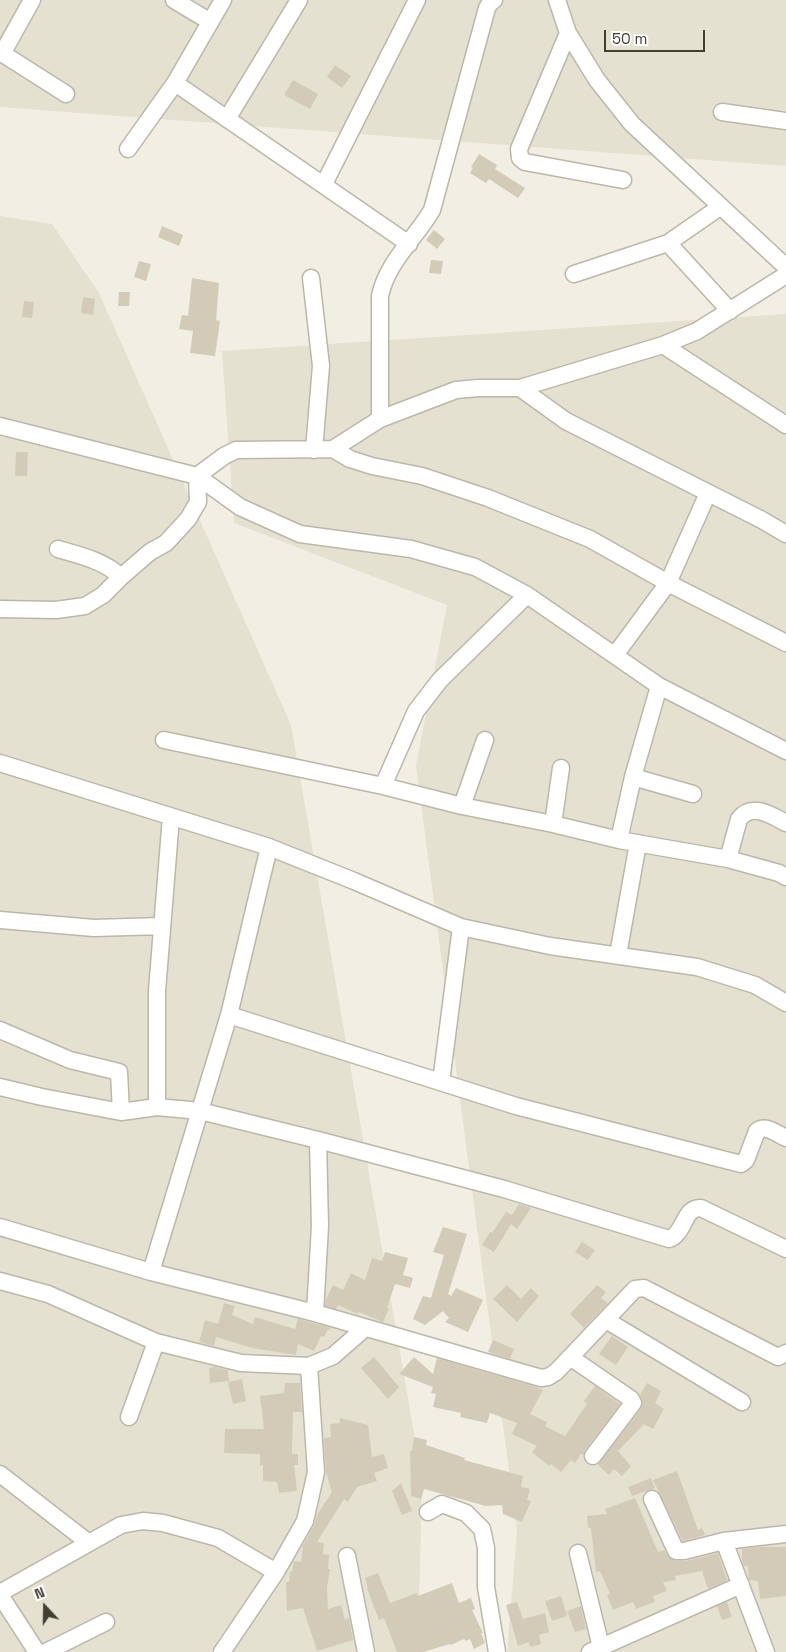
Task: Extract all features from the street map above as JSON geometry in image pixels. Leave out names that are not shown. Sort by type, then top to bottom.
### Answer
[{"type":"street","points":[[32,0],[1,53],[66,94]]},
{"type":"street","points":[[174,0],[210,21]]},
{"type":"street","points":[[128,149],[175,83],[223,0]]},
{"type":"street","points":[[227,119],[299,0]]},
{"type":"street","points":[[324,184],[417,0]]},
{"type":"street","points":[[380,419],[380,296],[383,283],[432,210],[487,8],[494,0]]},
{"type":"street","points":[[557,0],[568,33],[596,80],[632,124],[786,267]]},
{"type":"street","points":[[568,33],[519,149],[520,158],[525,162],[623,180]]},
{"type":"street","points":[[175,83],[409,244]]},
{"type":"street","points":[[722,112],[786,121]]},
{"type":"street","points":[[574,274],[668,243],[720,207]]},
{"type":"street","points":[[668,243],[730,311]]},
{"type":"street","points":[[197,476],[224,456],[236,450],[333,449],[380,419],[456,390],[520,388],[663,345],[697,331],[786,275]]},
{"type":"street","points":[[311,278],[321,366],[314,450]]},
{"type":"street","points":[[663,345],[786,424]]},
{"type":"street","points":[[520,388],[566,421],[786,534]]},
{"type":"street","points":[[0,426],[197,476],[240,507],[300,534],[411,549],[475,567],[527,595],[659,686],[786,750]]},
{"type":"street","points":[[333,449],[350,459],[372,466],[422,476],[488,498],[590,539],[668,583],[786,643]]},
{"type":"street","points":[[0,609],[56,610],[85,606],[103,595],[150,552],[166,543],[188,519],[198,502],[197,476]]},
{"type":"street","points":[[616,655],[668,583],[708,493]]},
{"type":"street","points":[[58,549],[96,561],[114,570],[121,577]]},
{"type":"street","points":[[383,786],[416,711],[447,673],[527,595]]},
{"type":"street","points":[[619,840],[633,777],[659,686]]},
{"type":"street","points":[[164,740],[383,786],[462,806],[553,824],[619,840],[728,859],[779,873],[786,877]]},
{"type":"street","points":[[462,806],[485,740]]},
{"type":"street","points":[[0,763],[269,847],[461,927],[550,946],[697,967],[755,984],[786,1003]]},
{"type":"street","points":[[553,824],[561,768]]},
{"type":"street","points":[[633,777],[692,794]]},
{"type":"street","points":[[728,859],[739,819],[743,815],[755,810],[765,812],[786,823]]},
{"type":"street","points":[[157,1107],[158,991],[170,817]]},
{"type":"street","points":[[618,955],[638,844]]},
{"type":"street","points":[[151,1272],[229,1015],[269,847]]},
{"type":"street","points":[[0,920],[94,928],[162,926]]},
{"type":"street","points":[[441,1082],[461,927]]},
{"type":"street","points":[[229,1015],[516,1106],[741,1164],[746,1160],[757,1131],[761,1128],[766,1128],[786,1138]]},
{"type":"street","points":[[0,1030],[70,1060],[119,1072],[120,1112]]},
{"type":"street","points":[[0,1087],[120,1112],[157,1107],[200,1111],[504,1189],[669,1239],[677,1235],[691,1211],[696,1208],[702,1208],[786,1249]]},
{"type":"street","points":[[315,1313],[320,1226],[318,1140]]},
{"type":"street","points":[[0,1227],[151,1272],[315,1313],[540,1378],[548,1377],[556,1372],[635,1289],[644,1288],[778,1357],[786,1353]]},
{"type":"street","points":[[0,1281],[48,1294],[156,1342],[241,1363],[308,1366],[333,1356],[365,1328]]},
{"type":"street","points":[[606,1320],[742,1402]]},
{"type":"street","points":[[129,1417],[156,1342]]},
{"type":"street","points":[[570,1357],[632,1400],[633,1403],[593,1456]]},
{"type":"street","points":[[222,1652],[276,1572],[305,1521],[316,1472],[308,1366]]},
{"type":"street","points":[[0,1474],[89,1543]]},
{"type":"street","points":[[652,1498],[676,1551],[684,1551],[724,1541],[786,1534]]},
{"type":"street","points":[[428,1512],[442,1504],[466,1513],[482,1530],[486,1548],[486,1587],[498,1652]]},
{"type":"street","points":[[37,1652],[0,1594],[120,1525],[143,1521],[163,1523],[218,1538],[276,1572]]},
{"type":"street","points":[[724,1541],[766,1652]]},
{"type":"street","points":[[578,1553],[595,1649],[741,1585]]},
{"type":"street","points":[[348,1556],[366,1652]]},
{"type":"street","points":[[46,1652],[106,1622]]},
{"type":"shaded area","points":[[0,0],[786,0],[786,166],[0,107]]},
{"type":"shaded area","points":[[0,216],[52,224],[99,293],[291,725],[422,1479],[418,1652],[0,1652]]},
{"type":"shaded area","points":[[786,314],[786,1652],[507,1652],[517,1531],[416,766],[447,605],[234,523],[222,351]]},
{"type":"building","points":[[335,65],[351,76],[342,88],[327,77]]},
{"type":"building","points":[[293,80],[318,94],[310,109],[284,95]]},
{"type":"building","points":[[479,154],[497,165],[495,169],[525,188],[518,198],[489,179],[486,183],[470,173],[473,168],[471,167]]},
{"type":"building","points":[[162,226],[183,235],[179,246],[158,237]]},
{"type":"building","points":[[434,230],[445,239],[437,249],[426,240]]},
{"type":"building","points":[[431,260],[443,261],[441,274],[429,273]]},
{"type":"building","points":[[139,261],[151,264],[146,281],[134,277]]},
{"type":"building","points":[[192,278],[219,283],[216,320],[220,321],[215,356],[190,353],[193,331],[179,329],[182,315],[188,316]]},
{"type":"building","points":[[119,292],[130,292],[129,306],[118,306]]},
{"type":"building","points":[[83,297],[95,299],[93,315],[81,313]]},
{"type":"building","points":[[24,301],[34,302],[32,318],[22,317]]},
{"type":"building","points":[[16,452],[28,452],[27,476],[15,476]]},
{"type":"building","points":[[519,1204],[531,1208],[517,1229],[511,1224],[494,1252],[482,1245],[506,1212],[512,1215]]},
{"type":"building","points":[[443,1227],[467,1234],[448,1294],[451,1296],[456,1288],[483,1300],[468,1332],[445,1322],[449,1318],[443,1311],[425,1325],[413,1319],[423,1296],[431,1298],[444,1255],[433,1252]]},
{"type":"building","points":[[582,1242],[595,1250],[588,1260],[575,1252]]},
{"type":"building","points":[[385,1252],[408,1258],[403,1275],[413,1278],[410,1288],[395,1284],[387,1308],[389,1309],[383,1322],[338,1305],[336,1309],[325,1306],[326,1299],[333,1285],[343,1290],[351,1273],[365,1280],[372,1258],[382,1261]]},
{"type":"building","points":[[507,1285],[521,1299],[531,1288],[539,1296],[517,1322],[493,1299]]},
{"type":"building","points":[[597,1285],[606,1292],[601,1298],[608,1303],[584,1328],[570,1314]]},
{"type":"building","points":[[224,1303],[235,1306],[232,1315],[253,1324],[255,1317],[295,1329],[298,1319],[331,1328],[330,1330],[328,1329],[324,1337],[321,1336],[314,1351],[298,1344],[296,1355],[252,1348],[216,1337],[214,1346],[199,1342],[205,1320],[218,1324]]},
{"type":"building","points":[[612,1336],[628,1347],[616,1365],[599,1354]]},
{"type":"building","points":[[493,1340],[514,1349],[510,1359],[488,1352]]},
{"type":"building","points":[[374,1357],[399,1387],[388,1399],[361,1368]]},
{"type":"building","points":[[414,1357],[433,1374],[437,1358],[543,1390],[530,1414],[547,1422],[545,1426],[565,1436],[587,1404],[584,1401],[595,1386],[620,1404],[583,1455],[581,1454],[575,1463],[571,1460],[561,1472],[551,1464],[549,1466],[532,1452],[537,1446],[512,1434],[517,1423],[490,1413],[487,1423],[460,1417],[461,1413],[433,1407],[436,1394],[431,1393],[433,1387],[399,1374]]},
{"type":"building","points":[[215,1367],[228,1370],[229,1381],[210,1383],[209,1368]]},
{"type":"building","points":[[242,1379],[246,1401],[233,1404],[228,1382]]},
{"type":"building","points":[[285,1383],[300,1383],[302,1412],[293,1412],[292,1454],[298,1454],[298,1465],[294,1465],[297,1491],[279,1493],[277,1482],[263,1481],[263,1465],[260,1465],[260,1454],[224,1453],[225,1429],[264,1429],[260,1396],[284,1393]]},
{"type":"building","points":[[647,1383],[661,1391],[655,1403],[664,1409],[653,1429],[644,1424],[618,1451],[631,1466],[622,1476],[614,1469],[609,1475],[598,1465],[641,1409],[643,1403],[640,1395]]},
{"type":"building","points":[[340,1418],[368,1425],[372,1457],[384,1454],[388,1468],[374,1473],[377,1481],[357,1487],[348,1502],[344,1499],[317,1542],[324,1543],[323,1554],[329,1555],[328,1609],[341,1605],[345,1620],[349,1618],[353,1640],[317,1651],[303,1608],[287,1611],[286,1582],[289,1582],[290,1571],[292,1572],[294,1561],[301,1562],[303,1545],[314,1526],[317,1515],[332,1492],[326,1472],[324,1438],[331,1437],[330,1424],[340,1423]]},
{"type":"building","points":[[414,1437],[427,1440],[426,1445],[465,1458],[464,1460],[523,1476],[521,1487],[530,1489],[527,1500],[531,1501],[522,1522],[503,1514],[502,1505],[486,1506],[424,1489],[421,1499],[411,1496],[410,1451],[412,1451]]},
{"type":"building","points":[[677,1471],[698,1530],[702,1528],[705,1535],[683,1541],[653,1480]]},
{"type":"building","points":[[651,1478],[655,1488],[632,1496],[628,1487]]},
{"type":"building","points":[[401,1483],[412,1511],[402,1515],[392,1491]]},
{"type":"building","points":[[635,1498],[658,1552],[664,1550],[670,1559],[676,1561],[686,1561],[718,1553],[727,1580],[708,1589],[702,1571],[675,1576],[676,1580],[663,1582],[667,1591],[653,1596],[655,1602],[636,1609],[633,1602],[613,1610],[607,1595],[610,1594],[600,1571],[596,1572],[591,1528],[588,1528],[587,1516],[607,1514],[605,1509]]},
{"type":"building","points":[[786,1547],[786,1596],[760,1599],[758,1581],[749,1580],[748,1566],[744,1566],[742,1560],[742,1549]]},
{"type":"building","points":[[378,1573],[390,1603],[417,1593],[418,1596],[452,1583],[459,1603],[471,1598],[475,1609],[472,1610],[483,1633],[481,1633],[485,1643],[474,1649],[470,1639],[466,1641],[464,1639],[451,1645],[423,1652],[397,1652],[384,1618],[379,1620],[367,1588],[365,1578]]},
{"type":"building","points":[[561,1596],[567,1616],[552,1621],[545,1601]]},
{"type":"building","points":[[517,1602],[523,1619],[545,1613],[549,1632],[539,1635],[541,1644],[530,1647],[529,1642],[518,1646],[506,1605]]},
{"type":"building","points":[[727,1602],[732,1617],[722,1620],[717,1606]]},
{"type":"building","points":[[581,1606],[586,1629],[575,1632],[567,1611]]}]
